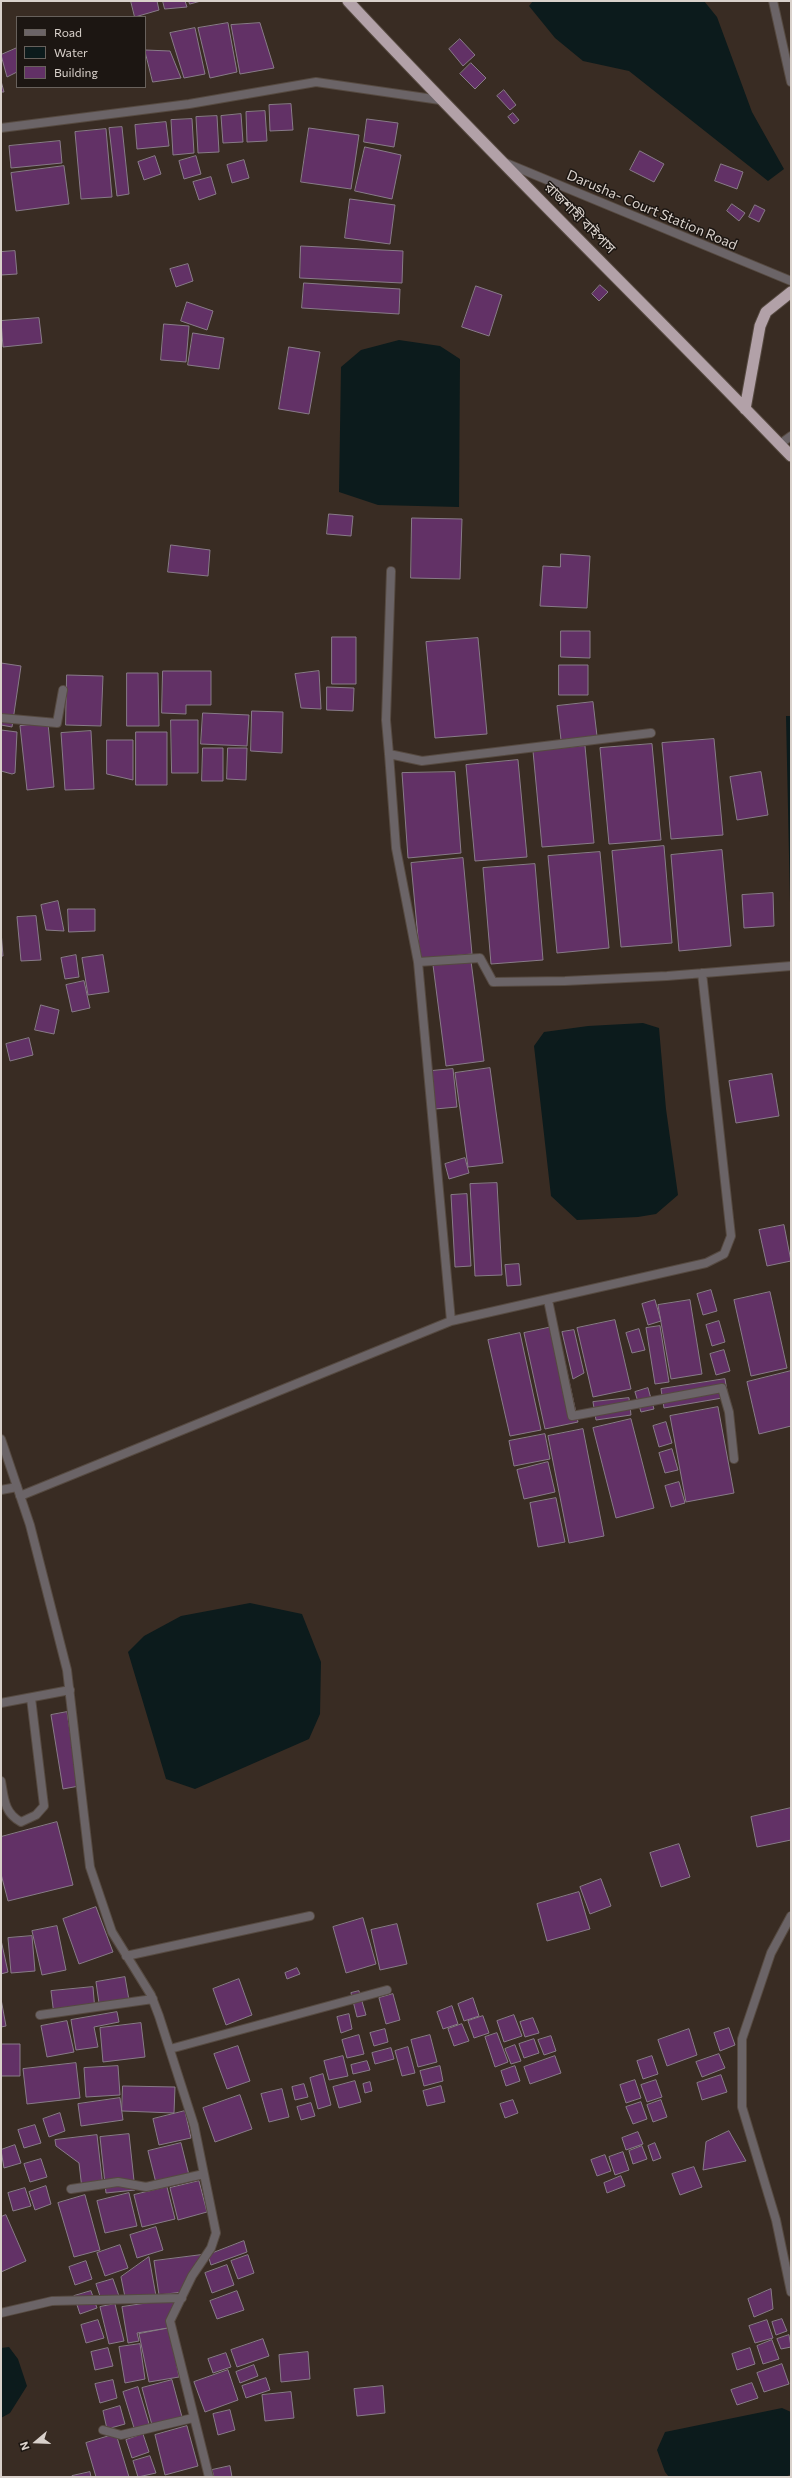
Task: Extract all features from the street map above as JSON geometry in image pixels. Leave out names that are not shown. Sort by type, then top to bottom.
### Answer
[{"type":"highway","name":"রাজশাহী বাইপাস","points":[[348,1],[440,100],[504,162],[791,456]]},
{"type":"highway","points":[[745,409],[760,326],[766,312],[778,300],[791,292]]},
{"type":"street","points":[[773,1],[791,82]]},
{"type":"street","points":[[1,128],[189,104],[316,82],[440,100]]},
{"type":"street","name":"Darusha- Court Station Road","points":[[504,162],[791,281]]},
{"type":"street","points":[[780,444],[791,436]]},
{"type":"street","points":[[391,571],[386,720],[396,848],[418,962],[451,1321]]},
{"type":"street","points":[[1,718],[57,724],[63,690]]},
{"type":"street","points":[[389,754],[422,762],[651,733]]},
{"type":"street","points":[[418,962],[480,958],[492,982],[565,981],[791,966]]},
{"type":"street","points":[[20,1496],[451,1321],[706,1263],[724,1254],[731,1236],[702,973]]},
{"type":"street","points":[[548,1300],[572,1416],[722,1388],[729,1412],[734,1459]]},
{"type":"street","points":[[1,1438],[20,1496],[67,1670],[90,1867],[112,1932],[152,1999],[170,2049],[194,2125],[216,2233],[212,2248],[192,2276],[170,2321],[193,2418],[209,2477]]},
{"type":"street","points":[[1,1490],[17,1487]]},
{"type":"street","points":[[1,1703],[70,1690]]},
{"type":"street","points":[[1,1781],[6,1808],[10,1816],[20,1822],[36,1815],[44,1806],[31,1698]]},
{"type":"street","points":[[126,1956],[310,1916]]},
{"type":"street","points":[[791,1916],[771,1953],[742,2039],[742,2099],[748,2133],[776,2220],[791,2292]]},
{"type":"street","points":[[170,2049],[387,1990]]},
{"type":"street","points":[[40,2015],[152,1999]]},
{"type":"street","points":[[71,2189],[118,2182],[146,2187],[204,2174]]},
{"type":"street","points":[[1,2313],[52,2301],[182,2298]]},
{"type":"street","points":[[103,2430],[121,2435],[193,2418]]},
{"type":"water","points":[[533,1],[704,1],[717,17],[752,112],[784,169],[768,181],[629,71],[583,61],[555,38],[529,6]]},
{"type":"water","points":[[399,340],[440,346],[460,359],[459,507],[378,505],[339,492],[341,367],[361,350]]},
{"type":"water","points":[[786,716],[791,716],[791,903],[790,902]]},
{"type":"water","points":[[643,1023],[659,1028],[666,1109],[678,1195],[656,1214],[638,1217],[577,1220],[551,1196],[534,1046],[544,1032],[588,1026]]},
{"type":"water","points":[[250,1603],[302,1614],[321,1662],[320,1714],[309,1739],[195,1789],[166,1779],[128,1652],[144,1636],[181,1616]]},
{"type":"water","points":[[9,2347],[18,2359],[27,2386],[10,2413],[1,2418],[1,2348]]},
{"type":"water","points":[[782,2408],[791,2412],[791,2474],[786,2477],[669,2477],[665,2472],[657,2450],[665,2432]]},
{"type":"building","points":[[131,1],[157,1],[159,10],[135,16]]},
{"type":"building","points":[[163,1],[185,1],[187,7],[165,9]]},
{"type":"building","points":[[189,1],[201,1],[190,4]]},
{"type":"building","points":[[228,23],[237,72],[210,78],[198,28]]},
{"type":"building","points":[[260,23],[274,68],[240,74],[231,25]]},
{"type":"building","points":[[195,28],[205,74],[184,78],[170,33]]},
{"type":"building","points":[[460,39],[475,55],[463,66],[449,49]]},
{"type":"building","points":[[16,48],[16,72],[7,77],[1,55]]},
{"type":"building","points":[[146,50],[170,51],[181,78],[153,82]]},
{"type":"building","points":[[471,63],[486,78],[475,89],[460,74]]},
{"type":"building","points":[[1,81],[4,92],[1,92]]},
{"type":"building","points":[[504,90],[516,105],[510,110],[497,96]]},
{"type":"building","points":[[291,104],[293,130],[270,131],[269,105]]},
{"type":"building","points":[[265,111],[267,141],[247,142],[246,112]]},
{"type":"building","points":[[513,113],[519,120],[514,124],[508,117]]},
{"type":"building","points":[[241,114],[243,142],[223,143],[221,116]]},
{"type":"building","points":[[217,116],[219,152],[198,153],[196,117]]},
{"type":"building","points":[[192,119],[194,153],[173,155],[171,120]]},
{"type":"building","points":[[367,119],[398,123],[394,147],[364,142]]},
{"type":"building","points":[[166,122],[169,146],[137,149],[135,125]]},
{"type":"building","points":[[122,127],[129,194],[117,196],[109,128]]},
{"type":"building","points":[[309,128],[359,135],[351,189],[301,182]]},
{"type":"building","points":[[106,129],[112,197],[81,199],[75,132]]},
{"type":"building","points":[[60,141],[62,163],[11,168],[9,146]]},
{"type":"building","points":[[365,147],[401,155],[392,199],[355,191]]},
{"type":"building","points":[[640,151],[664,164],[654,182],[630,170]]},
{"type":"building","points":[[155,156],[161,174],[144,180],[138,162]]},
{"type":"building","points":[[196,156],[201,174],[184,179],[179,161]]},
{"type":"building","points":[[244,160],[249,178],[232,183],[227,165]]},
{"type":"building","points":[[721,164],[743,172],[737,189],[715,181]]},
{"type":"building","points":[[64,166],[69,204],[16,211],[11,173]]},
{"type":"building","points":[[211,177],[216,194],[199,200],[193,182]]},
{"type":"building","points":[[350,199],[395,205],[390,244],[345,238]]},
{"type":"building","points":[[732,204],[745,213],[739,221],[727,211]]},
{"type":"building","points":[[755,205],[765,210],[759,222],[749,217]]},
{"type":"building","points":[[301,246],[403,251],[402,283],[300,278]]},
{"type":"building","points":[[15,251],[17,274],[1,275],[1,252]]},
{"type":"building","points":[[188,264],[193,281],[176,287],[170,269]]},
{"type":"building","points":[[304,283],[400,289],[399,314],[302,308]]},
{"type":"building","points":[[600,285],[608,292],[599,301],[592,294]]},
{"type":"building","points":[[476,286],[502,295],[489,336],[462,327]]},
{"type":"building","points":[[187,302],[213,311],[207,330],[181,321]]},
{"type":"building","points":[[39,318],[42,343],[3,347],[1,321]]},
{"type":"building","points":[[164,324],[189,326],[186,362],[161,360]]},
{"type":"building","points":[[193,333],[224,338],[219,369],[188,365]]},
{"type":"building","points":[[289,347],[320,352],[309,414],[279,409]]},
{"type":"building","points":[[329,514],[353,516],[351,536],[327,534]]},
{"type":"building","points":[[412,518],[462,519],[460,579],[411,578]]},
{"type":"building","points":[[171,545],[210,550],[208,576],[168,572]]},
{"type":"building","points":[[561,554],[590,556],[587,608],[540,606],[543,566],[560,567]]},
{"type":"building","points":[[561,631],[590,631],[590,658],[561,657]]},
{"type":"building","points":[[332,637],[356,637],[356,684],[332,684]]},
{"type":"building","points":[[478,638],[487,734],[435,738],[426,642]]},
{"type":"building","points":[[1,663],[21,666],[12,727],[1,725]]},
{"type":"building","points":[[559,665],[588,665],[588,695],[559,695]]},
{"type":"building","points":[[163,671],[211,671],[211,705],[186,705],[186,714],[162,713]]},
{"type":"building","points":[[319,671],[321,709],[301,708],[295,674]]},
{"type":"building","points":[[127,673],[158,673],[159,726],[127,726]]},
{"type":"building","points":[[67,675],[103,676],[101,726],[66,725]]},
{"type":"building","points":[[327,687],[354,688],[353,711],[327,710]]},
{"type":"building","points":[[593,702],[597,736],[561,740],[557,706]]},
{"type":"building","points":[[252,711],[283,712],[282,753],[251,751]]},
{"type":"building","points":[[203,713],[249,715],[247,746],[201,744]]},
{"type":"building","points":[[171,720],[198,720],[198,773],[172,773]]},
{"type":"building","points":[[48,723],[54,787],[27,790],[20,726]]},
{"type":"building","points":[[1,730],[17,732],[15,773],[12,774],[1,771]]},
{"type":"building","points":[[91,731],[94,789],[65,790],[61,733]]},
{"type":"building","points":[[136,732],[167,732],[167,785],[136,785]]},
{"type":"building","points":[[714,739],[723,835],[671,839],[662,743]]},
{"type":"building","points":[[107,740],[133,740],[133,780],[107,774]]},
{"type":"building","points":[[652,744],[661,840],[609,844],[600,748]]},
{"type":"building","points":[[585,746],[594,843],[542,847],[533,751]]},
{"type":"building","points":[[203,748],[223,748],[223,781],[202,781]]},
{"type":"building","points":[[228,748],[247,748],[246,780],[227,779]]},
{"type":"building","points":[[518,760],[527,857],[475,861],[466,765]]},
{"type":"building","points":[[455,772],[461,853],[408,858],[402,773]]},
{"type":"building","points":[[761,772],[768,815],[737,820],[730,777]]},
{"type":"building","points":[[664,846],[672,943],[621,947],[612,851]]},
{"type":"building","points":[[722,850],[731,946],[679,951],[671,855]]},
{"type":"building","points":[[600,852],[609,948],[557,953],[548,856]]},
{"type":"building","points":[[463,858],[472,954],[420,959],[411,863]]},
{"type":"building","points":[[535,864],[543,960],[491,964],[483,868]]},
{"type":"building","points":[[773,893],[774,926],[744,928],[742,895]]},
{"type":"building","points":[[58,901],[64,931],[46,930],[41,905]]},
{"type":"building","points":[[68,909],[95,909],[95,931],[69,932]]},
{"type":"building","points":[[36,916],[41,960],[21,961],[17,917]]},
{"type":"building","points":[[1,931],[3,956],[1,956]]},
{"type":"building","points":[[76,955],[79,977],[65,979],[61,958]]},
{"type":"building","points":[[103,955],[109,992],[88,995],[82,958]]},
{"type":"building","points":[[471,961],[484,1061],[446,1066],[433,965]]},
{"type":"building","points":[[84,981],[90,1008],[72,1012],[66,985]]},
{"type":"building","points":[[41,1005],[59,1010],[54,1034],[35,1030]]},
{"type":"building","points":[[29,1038],[33,1055],[10,1061],[6,1044]]},
{"type":"building","points":[[490,1068],[503,1163],[468,1167],[455,1073]]},
{"type":"building","points":[[453,1069],[457,1107],[435,1109],[431,1071]]},
{"type":"building","points":[[772,1074],[779,1116],[736,1123],[729,1081]]},
{"type":"building","points":[[465,1158],[469,1173],[449,1179],[445,1164]]},
{"type":"building","points":[[497,1183],[502,1275],[475,1276],[470,1184]]},
{"type":"building","points":[[467,1194],[471,1266],[455,1267],[451,1195]]},
{"type":"building","points":[[784,1225],[791,1261],[767,1266],[759,1230]]},
{"type":"building","points":[[519,1264],[521,1285],[507,1286],[505,1265]]},
{"type":"building","points":[[711,1290],[717,1311],[703,1315],[697,1294]]},
{"type":"building","points":[[770,1292],[787,1368],[751,1376],[734,1300]]},
{"type":"building","points":[[655,1300],[661,1321],[648,1325],[642,1304]]},
{"type":"building","points":[[690,1300],[702,1374],[671,1379],[658,1305]]},
{"type":"building","points":[[615,1320],[631,1389],[593,1397],[577,1328]]},
{"type":"building","points":[[719,1321],[725,1342],[712,1346],[706,1325]]},
{"type":"building","points":[[557,1326],[578,1422],[545,1429],[524,1333]]},
{"type":"building","points":[[660,1326],[669,1382],[655,1384],[646,1328]]},
{"type":"building","points":[[639,1329],[645,1350],[632,1353],[626,1333]]},
{"type":"building","points":[[574,1330],[584,1373],[573,1379],[562,1332]]},
{"type":"building","points":[[520,1333],[541,1430],[510,1436],[488,1340]]},
{"type":"building","points":[[724,1350],[730,1371],[716,1375],[710,1354]]},
{"type":"building","points":[[791,1371],[791,1426],[759,1434],[747,1382]]},
{"type":"building","points":[[725,1379],[728,1397],[664,1408],[661,1389]]},
{"type":"building","points":[[648,1388],[654,1409],[641,1412],[635,1392]]},
{"type":"building","points":[[629,1398],[631,1415],[596,1420],[593,1402]]},
{"type":"building","points":[[718,1407],[734,1493],[686,1502],[670,1416]]},
{"type":"building","points":[[631,1419],[654,1508],[616,1518],[593,1428]]},
{"type":"building","points":[[666,1422],[672,1443],[659,1447],[653,1426]]},
{"type":"building","points":[[583,1429],[604,1536],[569,1543],[548,1436]]},
{"type":"building","points":[[545,1434],[550,1459],[514,1466],[509,1441]]},
{"type":"building","points":[[672,1449],[678,1470],[665,1473],[659,1453]]},
{"type":"building","points":[[548,1462],[555,1492],[524,1499],[517,1470]]},
{"type":"building","points":[[679,1482],[685,1503],[671,1507],[665,1486]]},
{"type":"building","points":[[556,1498],[565,1542],[538,1547],[530,1503]]},
{"type":"building","points":[[67,1712],[79,1786],[63,1789],[51,1715]]},
{"type":"building","points":[[791,1808],[791,1840],[757,1847],[751,1817]]},
{"type":"building","points":[[57,1822],[73,1885],[8,1901],[1,1874],[1,1837]]},
{"type":"building","points":[[679,1844],[690,1877],[661,1887],[650,1853]]},
{"type":"building","points":[[601,1879],[611,1906],[590,1914],[580,1887]]},
{"type":"building","points":[[579,1892],[590,1929],[547,1941],[537,1904]]},
{"type":"building","points":[[96,1907],[113,1952],[79,1964],[63,1919]]},
{"type":"building","points":[[363,1918],[376,1964],[346,1973],[333,1927]]},
{"type":"building","points":[[397,1924],[407,1964],[380,1970],[371,1930]]},
{"type":"building","points":[[57,1926],[66,1970],[42,1975],[32,1931]]},
{"type":"building","points":[[32,1936],[35,1971],[11,1973],[8,1938]]},
{"type":"building","points":[[1,1940],[8,1972],[1,1974]]},
{"type":"building","points":[[297,1968],[300,1974],[287,1979],[285,1973]]},
{"type":"building","points":[[125,1977],[130,2006],[100,2010],[96,1982]]},
{"type":"building","points":[[239,1979],[252,2015],[226,2025],[213,1989]]},
{"type":"building","points":[[93,1987],[95,2011],[54,2015],[51,1991]]},
{"type":"building","points":[[359,1991],[366,2015],[357,2017],[351,1993]]},
{"type":"building","points":[[393,1994],[400,2020],[386,2024],[379,1998]]},
{"type":"building","points":[[473,1998],[479,2016],[464,2021],[458,2004]]},
{"type":"building","points":[[1,1999],[6,2026],[1,2027]]},
{"type":"building","points":[[452,2006],[458,2024],[443,2029],[437,2012]]},
{"type":"building","points":[[117,2012],[119,2022],[94,2027],[98,2047],[76,2050],[71,2020]]},
{"type":"building","points":[[349,2014],[352,2029],[341,2033],[337,2017]]},
{"type":"building","points":[[514,2015],[522,2036],[504,2042],[497,2021]]},
{"type":"building","points":[[483,2016],[489,2033],[474,2038],[468,2021]]},
{"type":"building","points":[[533,2018],[539,2033],[525,2037],[520,2022]]},
{"type":"building","points":[[67,2021],[74,2052],[47,2057],[41,2026]]},
{"type":"building","points":[[141,2023],[145,2057],[103,2062],[100,2028]]},
{"type":"building","points":[[462,2024],[469,2041],[454,2046],[448,2029]]},
{"type":"building","points":[[729,2028],[735,2045],[720,2051],[714,2033]]},
{"type":"building","points":[[385,2029],[388,2042],[374,2046],[370,2033]]},
{"type":"building","points":[[689,2029],[697,2055],[667,2066],[658,2040]]},
{"type":"building","points":[[497,2033],[508,2062],[495,2067],[485,2037]]},
{"type":"building","points":[[359,2035],[364,2054],[347,2058],[342,2040]]},
{"type":"building","points":[[430,2035],[437,2062],[418,2067],[411,2040]]},
{"type":"building","points":[[551,2036],[556,2051],[544,2055],[538,2040]]},
{"type":"building","points":[[534,2039],[539,2053],[524,2058],[519,2044]]},
{"type":"building","points":[[1,2044],[20,2044],[20,2076],[1,2076]]},
{"type":"building","points":[[515,2045],[521,2061],[511,2064],[505,2049]]},
{"type":"building","points":[[238,2046],[250,2081],[227,2089],[214,2054]]},
{"type":"building","points":[[408,2047],[415,2073],[402,2076],[395,2051]]},
{"type":"building","points":[[391,2048],[394,2059],[375,2064],[372,2053]]},
{"type":"building","points":[[719,2054],[725,2068],[702,2077],[696,2062]]},
{"type":"building","points":[[343,2056],[348,2076],[329,2080],[324,2061]]},
{"type":"building","points":[[555,2056],[561,2073],[530,2084],[524,2067]]},
{"type":"building","points":[[652,2056],[658,2074],[643,2079],[637,2061]]},
{"type":"building","points":[[367,2061],[370,2070],[353,2074],[351,2065]]},
{"type":"building","points":[[76,2063],[80,2098],[27,2104],[23,2069]]},
{"type":"building","points":[[118,2066],[120,2095],[86,2097],[84,2068]]},
{"type":"building","points":[[440,2066],[443,2081],[424,2086],[420,2071]]},
{"type":"building","points":[[515,2066],[520,2081],[506,2086],[501,2071]]},
{"type":"building","points":[[323,2074],[331,2105],[318,2109],[310,2078]]},
{"type":"building","points":[[721,2075],[727,2092],[702,2100],[697,2083]]},
{"type":"building","points":[[635,2080],[641,2098],[626,2103],[620,2085]]},
{"type":"building","points":[[656,2080],[662,2097],[647,2102],[641,2085]]},
{"type":"building","points":[[355,2081],[361,2102],[339,2108],[333,2087]]},
{"type":"building","points":[[370,2082],[372,2091],[365,2093],[363,2084]]},
{"type":"building","points":[[304,2084],[308,2097],[295,2100],[292,2087]]},
{"type":"building","points":[[123,2086],[175,2087],[174,2113],[122,2111]]},
{"type":"building","points":[[441,2086],[445,2102],[427,2106],[423,2091]]},
{"type":"building","points":[[282,2089],[289,2117],[269,2122],[261,2094]]},
{"type":"building","points":[[240,2095],[252,2129],[215,2142],[203,2108]]},
{"type":"building","points":[[120,2098],[123,2120],[81,2126],[78,2104]]},
{"type":"building","points":[[513,2100],[518,2113],[505,2118],[500,2104]]},
{"type":"building","points":[[661,2100],[667,2117],[653,2122],[647,2105]]},
{"type":"building","points":[[641,2102],[647,2119],[633,2124],[626,2107]]},
{"type":"building","points":[[311,2103],[315,2116],[301,2120],[297,2107]]},
{"type":"building","points":[[185,2111],[191,2138],[159,2145],[153,2119]]},
{"type":"building","points":[[60,2113],[65,2131],[49,2137],[43,2119]]},
{"type":"building","points":[[35,2125],[41,2143],[24,2148],[18,2130]]},
{"type":"building","points":[[729,2131],[746,2161],[703,2170],[706,2142]]},
{"type":"building","points":[[638,2132],[643,2144],[626,2150],[622,2138]]},
{"type":"building","points":[[129,2134],[135,2190],[106,2193],[100,2137]]},
{"type":"building","points":[[97,2135],[103,2187],[82,2189],[79,2163],[56,2146],[55,2140]]},
{"type":"building","points":[[181,2143],[189,2175],[156,2183],[148,2151]]},
{"type":"building","points":[[655,2143],[661,2158],[653,2161],[648,2146]]},
{"type":"building","points":[[15,2145],[21,2163],[4,2168],[1,2150]]},
{"type":"building","points":[[642,2146],[647,2159],[633,2164],[629,2151]]},
{"type":"building","points":[[623,2152],[629,2170],[615,2175],[609,2157]]},
{"type":"building","points":[[605,2155],[611,2171],[597,2176],[591,2160]]},
{"type":"building","points":[[41,2159],[47,2177],[30,2182],[24,2164]]},
{"type":"building","points":[[694,2167],[702,2187],[680,2195],[672,2174]]},
{"type":"building","points":[[621,2176],[625,2186],[607,2193],[604,2183]]},
{"type":"building","points":[[199,2181],[207,2212],[178,2220],[170,2188]]},
{"type":"building","points":[[46,2186],[51,2204],[35,2210],[29,2192]]},
{"type":"building","points":[[167,2187],[175,2219],[142,2227],[134,2195]]},
{"type":"building","points":[[25,2188],[31,2206],[13,2211],[8,2193]]},
{"type":"building","points":[[129,2193],[137,2226],[105,2233],[97,2201]]},
{"type":"building","points":[[85,2195],[100,2250],[74,2257],[58,2203]]},
{"type":"building","points":[[6,2215],[26,2261],[1,2272],[1,2217]]},
{"type":"building","points":[[156,2227],[163,2250],[137,2258],[130,2235]]},
{"type":"building","points":[[244,2241],[247,2252],[211,2265],[208,2255]]},
{"type":"building","points":[[120,2245],[128,2268],[105,2276],[97,2253]]},
{"type":"building","points":[[201,2255],[182,2292],[159,2295],[154,2261]]},
{"type":"building","points":[[248,2255],[254,2273],[238,2279],[231,2261]]},
{"type":"building","points":[[149,2257],[156,2296],[126,2302],[121,2277]]},
{"type":"building","points":[[86,2261],[92,2279],[75,2285],[69,2267]]},
{"type":"building","points":[[227,2265],[234,2285],[212,2293],[205,2273]]},
{"type":"building","points":[[113,2279],[119,2296],[102,2302],[96,2284]]},
{"type":"building","points":[[771,2289],[773,2309],[754,2317],[748,2299]]},
{"type":"building","points":[[91,2291],[97,2308],[80,2314],[74,2296]]},
{"type":"building","points":[[237,2291],[244,2310],[217,2319],[210,2301]]},
{"type":"building","points":[[176,2299],[168,2328],[137,2333],[139,2341],[128,2343],[122,2307]]},
{"type":"building","points":[[115,2304],[124,2341],[109,2344],[100,2307]]},
{"type":"building","points":[[782,2319],[787,2331],[776,2335],[772,2322]]},
{"type":"building","points":[[98,2320],[104,2338],[86,2343],[81,2325]]},
{"type":"building","points":[[767,2320],[773,2338],[755,2343],[749,2326]]},
{"type":"building","points":[[170,2328],[179,2377],[149,2382],[139,2334]]},
{"type":"building","points":[[789,2335],[791,2347],[781,2349],[777,2339]]},
{"type":"building","points":[[263,2339],[269,2356],[237,2367],[231,2350]]},
{"type":"building","points":[[772,2340],[779,2359],[763,2364],[757,2346]]},
{"type":"building","points":[[140,2344],[145,2379],[125,2383],[119,2347]]},
{"type":"building","points":[[108,2348],[113,2366],[95,2370],[91,2352]]},
{"type":"building","points":[[750,2348],[755,2364],[737,2370],[732,2354]]},
{"type":"building","points":[[308,2352],[310,2379],[281,2382],[279,2355]]},
{"type":"building","points":[[226,2353],[231,2367],[213,2373],[208,2359]]},
{"type":"building","points":[[782,2364],[789,2384],[764,2392],[757,2373]]},
{"type":"building","points":[[254,2365],[258,2376],[240,2383],[236,2372]]},
{"type":"building","points":[[228,2370],[238,2400],[205,2412],[194,2382]]},
{"type":"building","points":[[266,2378],[270,2390],[246,2398],[242,2386]]},
{"type":"building","points":[[113,2380],[117,2398],[100,2403],[95,2384]]},
{"type":"building","points":[[172,2380],[182,2417],[152,2425],[142,2388]]},
{"type":"building","points":[[752,2383],[758,2398],[737,2405],[731,2390]]},
{"type":"building","points":[[383,2386],[385,2413],[357,2416],[354,2389]]},
{"type":"building","points":[[138,2387],[150,2427],[135,2431],[123,2392]]},
{"type":"building","points":[[291,2392],[294,2418],[265,2421],[262,2395]]},
{"type":"building","points":[[120,2406],[125,2424],[107,2429],[103,2411]]},
{"type":"building","points":[[230,2410],[235,2430],[218,2435],[213,2414]]},
{"type":"building","points":[[187,2426],[198,2466],[165,2475],[155,2435]]},
{"type":"building","points":[[116,2434],[129,2477],[96,2477],[86,2443]]},
{"type":"building","points":[[143,2434],[149,2452],[132,2458],[126,2440]]},
{"type":"building","points":[[150,2456],[156,2473],[138,2477],[133,2461]]},
{"type":"building","points":[[230,2466],[232,2477],[214,2477],[212,2470]]},
{"type":"building","points":[[90,2472],[91,2477],[72,2477],[72,2476]]}]
